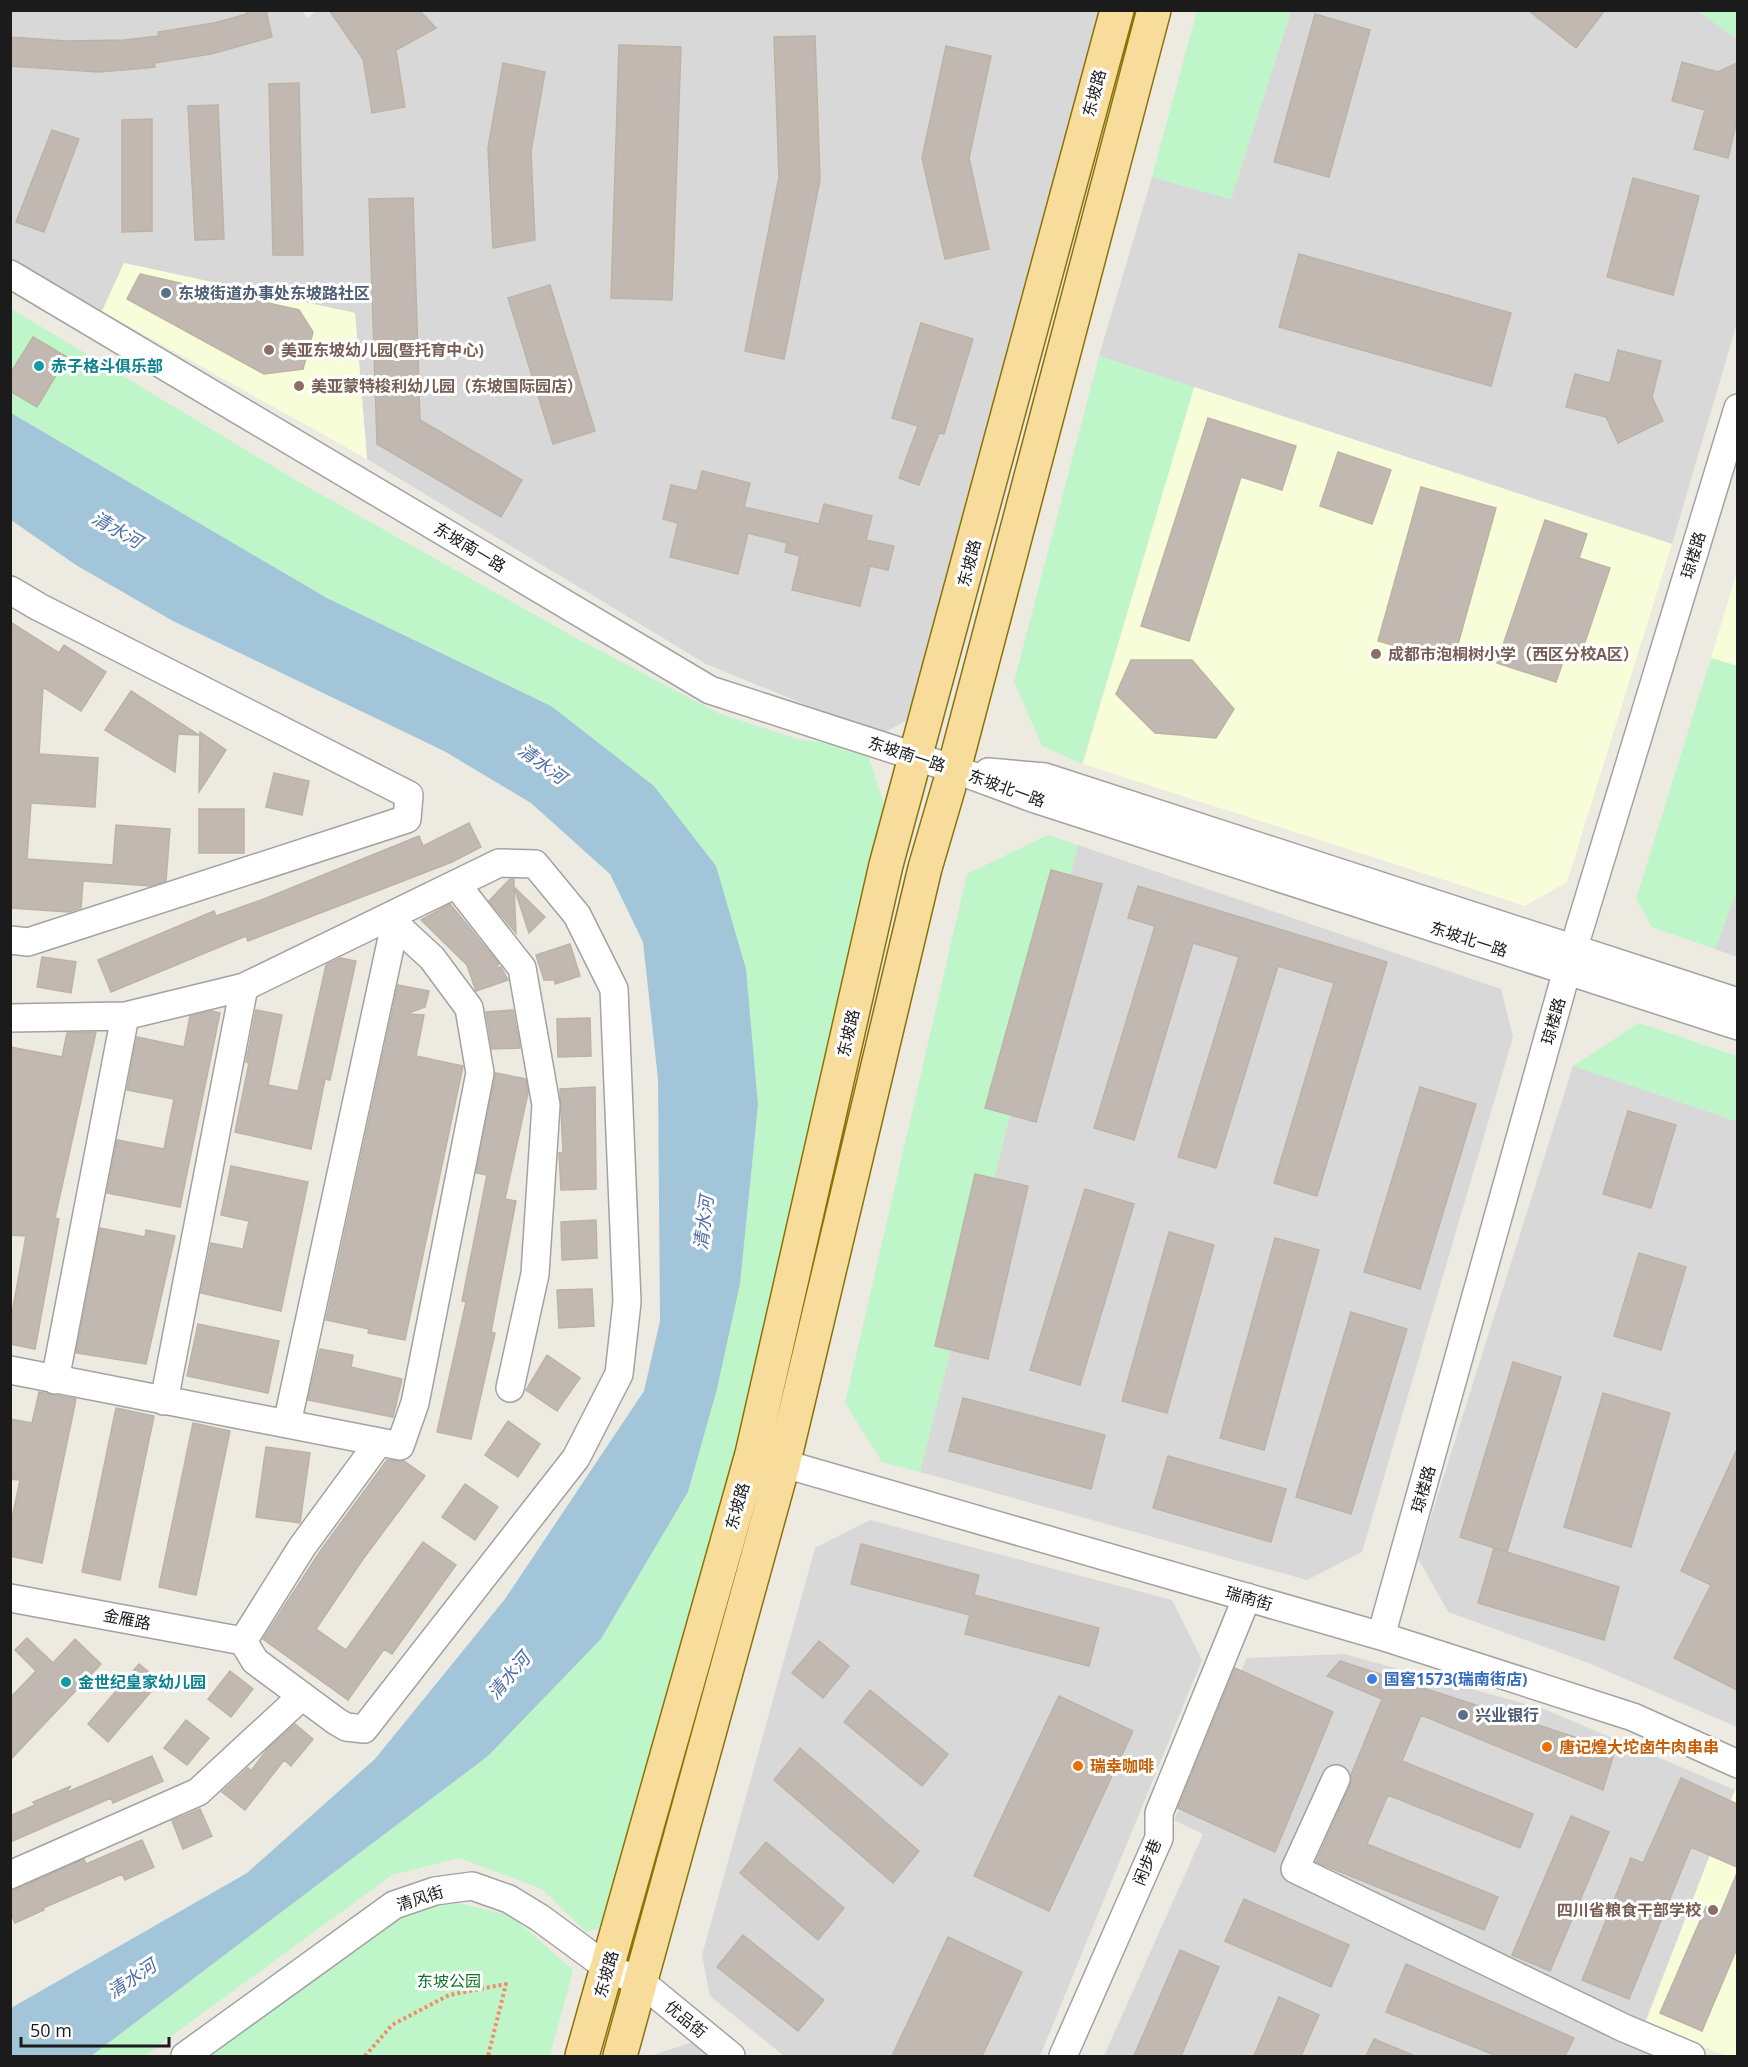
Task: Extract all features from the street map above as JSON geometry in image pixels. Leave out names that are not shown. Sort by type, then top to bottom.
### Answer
[{"type":"main road","name":"东坡路","points":[[582,2056],[752,1454],[886,865],[1117,10]]},
{"type":"main road","name":"东坡路","points":[[620,2056],[783,1465],[922,880],[954,769],[1154,10]]},
{"type":"street","name":"东坡南一路","points":[[10,274],[710,690],[954,769]]},
{"type":"street","name":"琼楼路","points":[[1381,1636],[1571,960],[1737,408]]},
{"type":"street","points":[[10,590],[409,795],[407,819],[28,942],[10,940]]},
{"type":"street","name":"东坡北一路","points":[[954,769],[1035,799],[1571,960],[1737,1002]]},
{"type":"street","points":[[10,1018],[125,1016],[244,987],[499,863],[535,864],[577,915],[614,989],[627,1302],[619,1374],[576,1458],[364,1729],[346,1727],[336,1721],[255,1660],[243,1641],[302,1547],[379,1442]]},
{"type":"street","points":[[456,884],[522,968],[546,1105],[536,1274],[510,1388]]},
{"type":"street","points":[[10,1370],[55,1380],[400,1446],[415,1403],[480,1072],[469,1008],[432,958],[395,924],[287,1424]]},
{"type":"street","name":"东坡北一路","points":[[1571,960],[1737,1026]]},
{"type":"street","points":[[164,1401],[244,987]]},
{"type":"street","points":[[55,1380],[125,1016]]},
{"type":"street","name":"瑞南街","points":[[752,1454],[783,1465],[1381,1636],[1633,1716],[1737,1764]]},
{"type":"street","name":"金雁路","points":[[10,1598],[243,1641]]},
{"type":"street","name":"闲步巷","points":[[1063,2056],[1159,1838],[1159,1813],[1247,1598]]},
{"type":"street","points":[[10,1875],[198,1792],[302,1696]]},
{"type":"street","points":[[1336,1779],[1295,1869],[1624,2028],[1691,2056]]},
{"type":"street","name":"清风街","points":[[185,2056],[394,1905],[435,1891],[472,1886],[509,1899],[540,1918],[608,1968],[640,1982]]},
{"type":"street","name":"优品街","points":[[640,1982],[731,2056]]},
{"type":"path","points":[[365,2056],[392,2025],[449,1995],[506,1984],[488,2056]]},
{"type":"shaded area","points":[[302,10],[307,18],[318,10],[1103,11],[918,714],[880,735],[706,664],[367,459],[355,313],[124,263],[102,311],[11,259],[11,11]]},
{"type":"shaded area","points":[[1291,11],[1698,11],[1737,39],[1737,323],[1672,544],[1099,356],[1152,177],[1231,199]]},
{"type":"shaded area","name":"美亚蒙特梭利幼儿园（东坡国际园店）","points":[[124,263],[355,313],[367,459],[102,311]]},
{"type":"shaded area","name":"成都市泡桐树小学（西区分校A区）","points":[[1194,387],[1672,544],[1567,882],[1525,906],[1083,764]]},
{"type":"shaded area","points":[[1737,571],[1737,666],[1711,658]]},
{"type":"shaded area","points":[[1078,845],[1501,989],[1513,1037],[1362,1552],[1307,1580],[920,1472]]},
{"type":"shaded area","points":[[1737,890],[1737,957],[1715,949]]},
{"type":"shaded area","points":[[1573,1066],[1737,1121],[1737,1727],[1586,1662],[1448,1612],[1418,1558]]},
{"type":"shaded area","points":[[870,1520],[1172,1600],[1202,1660],[1040,2056],[784,2056],[710,1996],[702,1955],[815,1548]]},
{"type":"shaded area","points":[[1344,1654],[1544,1709],[1735,1790],[1635,2048],[1654,2056],[1104,2056],[1203,1834],[1174,1820],[1247,1658]]},
{"type":"shaded area","name":"四川省粮食干部学校","points":[[1735,1790],[1738,1791],[1737,2056],[1726,2056],[1646,2022]]},
{"type":"shaded area","points":[[699,2040],[718,2056],[650,2056]]},
{"type":"green space","points":[[1197,11],[1291,11],[1231,199],[1152,177]]},
{"type":"green space","points":[[1698,11],[1737,11],[1737,39]]},
{"type":"green space","points":[[10,308],[299,482],[576,638],[718,713],[797,739],[866,749],[886,810],[765,1354],[611,1925],[586,1932],[542,1889],[459,1858],[392,1875],[144,2056],[91,2056],[488,1756],[601,1639],[688,1492],[717,1389],[740,1284],[758,1105],[551,706],[327,598],[11,413]]},
{"type":"green space","points":[[1099,356],[1194,387],[1082,764],[1042,746],[1014,682]]},
{"type":"green space","points":[[1711,658],[1738,666],[1737,890],[1715,949],[1652,927],[1636,899]]},
{"type":"green space","points":[[1048,835],[1078,845],[920,1472],[882,1462],[845,1403],[967,874]]},
{"type":"green space","points":[[1639,1023],[1737,1056],[1737,1121],[1573,1066]]},
{"type":"green space","name":"东坡公园","points":[[457,1903],[510,1915],[573,1970],[550,2056],[210,2056],[372,1932],[411,1908]]},
{"type":"water","name":"清水河","points":[[11,413],[327,598],[551,706],[654,786],[716,866],[746,969],[758,1105],[740,1284],[717,1389],[688,1492],[601,1639],[488,1756],[91,2056],[11,2056],[11,2008],[247,1873],[375,1759],[505,1599],[644,1391],[660,1321],[658,1079],[643,942],[610,874],[531,803],[444,751],[173,621],[76,565],[11,520]]},
{"type":"building","points":[[246,10],[266,10],[272,37],[211,54],[154,63],[155,67],[99,72],[10,66],[10,37],[66,41],[124,40],[159,36],[158,32],[214,23],[247,14]]},
{"type":"building","points":[[329,10],[419,10],[436,28],[396,50],[405,107],[372,113],[363,59]]},
{"type":"building","points":[[1528,10],[1605,10],[1576,48]]},
{"type":"building","points":[[1315,14],[1370,30],[1329,177],[1274,162]]},
{"type":"building","points":[[815,36],[820,180],[784,359],[745,351],[779,177],[774,37]]},
{"type":"building","points":[[619,45],[681,47],[672,300],[611,298]]},
{"type":"building","points":[[946,46],[991,56],[969,158],[989,249],[945,259],[922,158]]},
{"type":"building","points":[[1682,62],[1718,72],[1737,63],[1737,120],[1728,158],[1694,149],[1705,110],[1672,101]]},
{"type":"building","points":[[503,63],[545,72],[531,151],[535,240],[493,248],[488,148]]},
{"type":"building","points":[[299,83],[303,255],[273,255],[269,84]]},
{"type":"building","points":[[218,105],[224,239],[195,240],[188,106]]},
{"type":"building","points":[[152,119],[152,231],[122,232],[122,120]]},
{"type":"building","points":[[52,130],[79,139],[44,232],[16,222]]},
{"type":"building","points":[[1633,178],[1699,196],[1673,295],[1607,277]]},
{"type":"building","points":[[413,198],[420,420],[522,480],[501,517],[377,444],[369,199]]},
{"type":"building","points":[[1299,254],[1511,313],[1491,386],[1279,327]]},
{"type":"building","points":[[140,274],[299,310],[313,332],[303,369],[264,374],[127,299]]},
{"type":"building","points":[[550,285],[595,431],[553,444],[508,298]]},
{"type":"building","points":[[921,323],[973,339],[944,434],[939,433],[919,485],[899,478],[918,426],[892,418]]},
{"type":"building","name":"赤子格斗俱乐部","points":[[33,337],[67,357],[37,407],[10,391],[10,374]]},
{"type":"building","points":[[1618,350],[1661,361],[1652,397],[1663,421],[1618,443],[1606,417],[1566,407],[1575,374],[1610,383]]},
{"type":"building","points":[[1208,418],[1296,446],[1282,490],[1241,477],[1189,641],[1141,626]]},
{"type":"building","points":[[1338,452],[1391,470],[1372,524],[1320,506]]},
{"type":"building","points":[[702,471],[750,483],[744,507],[819,524],[824,504],[872,516],[866,540],[894,546],[888,570],[870,566],[860,606],[792,590],[800,556],[785,552],[787,543],[748,533],[738,574],[670,557],[678,523],[663,519],[671,485],[697,491]]},
{"type":"building","points":[[1421,487],[1496,508],[1453,662],[1378,641]]},
{"type":"building","points":[[1545,520],[1587,534],[1579,558],[1610,568],[1581,654],[1567,650],[1556,682],[1497,663]]},
{"type":"building","points":[[10,622],[59,653],[64,645],[106,672],[81,711],[43,687],[39,754],[98,758],[95,807],[31,803],[27,859],[113,865],[116,825],[170,829],[166,881],[151,886],[83,881],[81,908],[69,912],[10,908]]},
{"type":"building","points":[[1131,660],[1192,660],[1234,709],[1216,738],[1155,733],[1116,694]]},
{"type":"building","points":[[131,691],[199,735],[178,734],[175,772],[105,730]]},
{"type":"building","points":[[200,732],[226,750],[199,792]]},
{"type":"building","points":[[274,773],[309,781],[302,815],[266,807]]},
{"type":"building","points":[[199,809],[244,809],[244,853],[199,853]]},
{"type":"building","points":[[469,823],[481,847],[452,862],[248,941],[246,936],[111,992],[98,960],[214,911],[216,916],[264,899],[419,836],[423,846]]},
{"type":"building","points":[[1051,870],[1102,884],[1036,1122],[985,1108]]},
{"type":"building","points":[[510,879],[514,879],[516,933],[489,901]]},
{"type":"building","points":[[1138,886],[1387,962],[1317,1196],[1274,1183],[1334,983],[1278,966],[1216,1168],[1178,1157],[1239,957],[1193,943],[1134,1140],[1094,1128],[1155,926],[1128,918]]},
{"type":"building","points":[[514,887],[545,917],[529,933]]},
{"type":"building","points":[[450,904],[499,964],[495,968],[501,967],[508,980],[476,991],[467,965],[421,920]]},
{"type":"building","points":[[570,944],[580,976],[555,984],[555,980],[544,980],[536,955]]},
{"type":"building","points":[[42,957],[76,962],[71,993],[37,987]]},
{"type":"building","points":[[340,958],[356,961],[330,1080],[325,1079],[311,1149],[235,1132],[249,1063],[246,1062],[256,1010],[282,1015],[268,1085],[298,1091],[326,965]]},
{"type":"building","points":[[398,985],[429,991],[425,1007],[406,1014],[424,1015],[416,1056],[463,1066],[405,1340],[368,1333],[369,1329],[326,1320]]},
{"type":"building","points":[[513,1010],[520,1048],[492,1049],[486,1012]]},
{"type":"building","points":[[212,1011],[220,1013],[180,1207],[107,1193],[117,1140],[164,1149],[174,1099],[127,1090],[137,1037],[184,1047],[190,1016]]},
{"type":"building","points":[[590,1018],[591,1056],[558,1057],[557,1019]]},
{"type":"building","points":[[96,1032],[55,1218],[59,1219],[35,1349],[10,1344],[10,1324],[26,1236],[10,1235],[10,1047],[62,1057],[67,1033]]},
{"type":"building","points":[[496,1073],[526,1079],[528,1093],[505,1199],[516,1201],[491,1332],[495,1333],[471,1439],[437,1432],[466,1302],[462,1301],[487,1175],[476,1173]]},
{"type":"building","points":[[595,1087],[596,1189],[561,1190],[559,1153],[563,1153],[560,1089]]},
{"type":"building","points":[[1420,1087],[1476,1104],[1420,1289],[1364,1272]]},
{"type":"building","points":[[1628,1111],[1676,1125],[1651,1208],[1603,1194]]},
{"type":"building","points":[[231,1166],[308,1182],[281,1311],[201,1293],[211,1243],[243,1249],[249,1221],[221,1215]]},
{"type":"building","points":[[975,1174],[1028,1186],[988,1359],[935,1346]]},
{"type":"building","points":[[1085,1189],[1134,1204],[1080,1385],[1030,1370]]},
{"type":"building","points":[[596,1220],[597,1258],[562,1260],[561,1222]]},
{"type":"building","points":[[100,1228],[145,1237],[146,1230],[175,1236],[146,1364],[76,1353]]},
{"type":"building","points":[[1169,1232],[1214,1245],[1167,1413],[1122,1401]]},
{"type":"building","points":[[1275,1238],[1319,1250],[1264,1450],[1220,1438]]},
{"type":"building","points":[[1639,1253],[1686,1267],[1661,1350],[1614,1336]]},
{"type":"building","points":[[592,1289],[594,1326],[559,1328],[557,1290]]},
{"type":"building","points":[[1351,1312],[1407,1329],[1351,1514],[1296,1497]]},
{"type":"building","points":[[198,1324],[279,1341],[268,1393],[187,1376]]},
{"type":"building","points":[[320,1349],[353,1355],[351,1367],[402,1379],[393,1417],[308,1400]]},
{"type":"building","points":[[547,1355],[580,1378],[557,1411],[526,1390]]},
{"type":"building","points":[[1513,1362],[1561,1377],[1507,1552],[1460,1537]]},
{"type":"building","points":[[39,1392],[76,1399],[42,1563],[10,1556],[10,1528],[20,1480],[10,1479],[10,1419],[32,1423]]},
{"type":"building","points":[[1603,1393],[1670,1413],[1631,1547],[1564,1527]]},
{"type":"building","points":[[963,1398],[1105,1435],[1091,1489],[949,1451]]},
{"type":"building","points":[[116,1408],[154,1416],[120,1580],[82,1572]]},
{"type":"building","points":[[508,1421],[540,1444],[518,1477],[485,1455]]},
{"type":"building","points":[[193,1423],[230,1431],[196,1595],[159,1587]]},
{"type":"building","points":[[266,1447],[310,1453],[300,1523],[256,1517]]},
{"type":"building","points":[[1737,1449],[1737,1690],[1674,1658],[1711,1585],[1681,1571]]},
{"type":"building","points":[[1168,1456],[1286,1489],[1271,1542],[1153,1508]]},
{"type":"building","points":[[387,1460],[404,1461],[425,1476],[363,1559],[316,1629],[346,1650],[423,1542],[456,1565],[392,1654],[384,1649],[348,1700],[263,1639],[321,1550]]},
{"type":"building","points":[[465,1484],[498,1507],[475,1540],[442,1517]]},
{"type":"building","points":[[861,1544],[979,1575],[974,1595],[1099,1628],[1089,1666],[965,1634],[970,1615],[851,1584]]},
{"type":"building","points":[[1494,1548],[1619,1587],[1604,1640],[1478,1603]]},
{"type":"building","points":[[27,1638],[53,1663],[75,1639],[101,1664],[10,1760],[10,1698],[36,1671],[15,1650]]},
{"type":"building","points":[[819,1641],[849,1666],[823,1698],[792,1673]]},
{"type":"building","points":[[1340,1661],[1615,1750],[1603,1790],[1421,1715],[1402,1761],[1533,1814],[1520,1848],[1388,1795],[1367,1844],[1498,1897],[1484,1930],[1316,1862],[1350,1786],[1351,1775],[1382,1699],[1327,1676]]},
{"type":"building","points":[[139,1664],[160,1681],[108,1742],[88,1724]]},
{"type":"building","points":[[1235,1668],[1333,1712],[1275,1852],[1178,1808]]},
{"type":"building","points":[[230,1671],[253,1689],[231,1717],[208,1699]]},
{"type":"building","points":[[870,1690],[948,1754],[922,1786],[844,1722]]},
{"type":"building","points":[[1059,1696],[1133,1731],[1049,1911],[974,1876]]},
{"type":"building","points":[[186,1720],[209,1738],[187,1765],[164,1748]]},
{"type":"building","points":[[295,1724],[313,1739],[291,1766],[284,1760],[245,1810],[222,1792],[248,1768],[251,1771],[268,1748]]},
{"type":"building","points":[[800,1748],[919,1851],[893,1883],[774,1780]]},
{"type":"building","points":[[152,1756],[163,1781],[113,1803],[111,1798],[10,1842],[10,1816],[35,1805],[33,1802],[71,1786],[65,1793]]},
{"type":"building","points":[[1681,1778],[1737,1804],[1737,1867],[1691,1847],[1629,1999],[1582,1980],[1631,1858],[1643,1863]]},
{"type":"building","points":[[200,1809],[212,1836],[183,1849],[172,1821]]},
{"type":"building","points":[[1571,1816],[1609,1832],[1550,1971],[1512,1955]]},
{"type":"building","points":[[142,1840],[154,1867],[125,1880],[122,1874],[43,1908],[44,1910],[15,1923],[10,1911],[10,1892],[84,1859],[86,1864]]},
{"type":"building","points":[[766,1842],[844,1908],[818,1940],[740,1873]]},
{"type":"building","points":[[1737,1873],[1737,1948],[1702,2031],[1660,2013],[1706,1907],[1720,1914]]},
{"type":"building","points":[[1244,1899],[1349,1945],[1331,1987],[1225,1941]]},
{"type":"building","points":[[743,1935],[824,2000],[798,2031],[717,1967]]},
{"type":"building","points":[[948,1937],[1022,1972],[982,2056],[892,2056]]},
{"type":"building","points":[[1180,1950],[1219,1967],[1181,2056],[1134,2056]]},
{"type":"building","points":[[1406,1964],[1574,2038],[1565,2056],[1497,2056],[1386,2012]]},
{"type":"building","points":[[1279,1997],[1319,2015],[1301,2056],[1254,2056]]},
{"type":"building","points":[[1374,2039],[1415,2056],[1366,2056]]},
{"type":"place","name":"东坡街道办事处东坡路社区","points":[[166,293]]},
{"type":"place","name":"美亚东坡幼儿园(暨托育中心)","points":[[269,350]]},
{"type":"place","name":"赤子格斗俱乐部","points":[[39,366]]},
{"type":"place","name":"美亚蒙特梭利幼儿园（东坡国际园店）","points":[[299,386]]},
{"type":"place","name":"成都市泡桐树小学（西区分校A区）","points":[[1376,654]]},
{"type":"place","name":"国窖1573(瑞南街店)","points":[[1372,1679]]},
{"type":"place","name":"金世纪皇家幼儿园","points":[[66,1682]]},
{"type":"place","name":"兴业银行","points":[[1463,1715]]},
{"type":"place","name":"唐记煌大坨卤牛肉串串","points":[[1547,1747]]},
{"type":"place","name":"瑞幸咖啡","points":[[1078,1766]]},
{"type":"place","name":"四川省粮食干部学校","points":[[1713,1910]]}]
